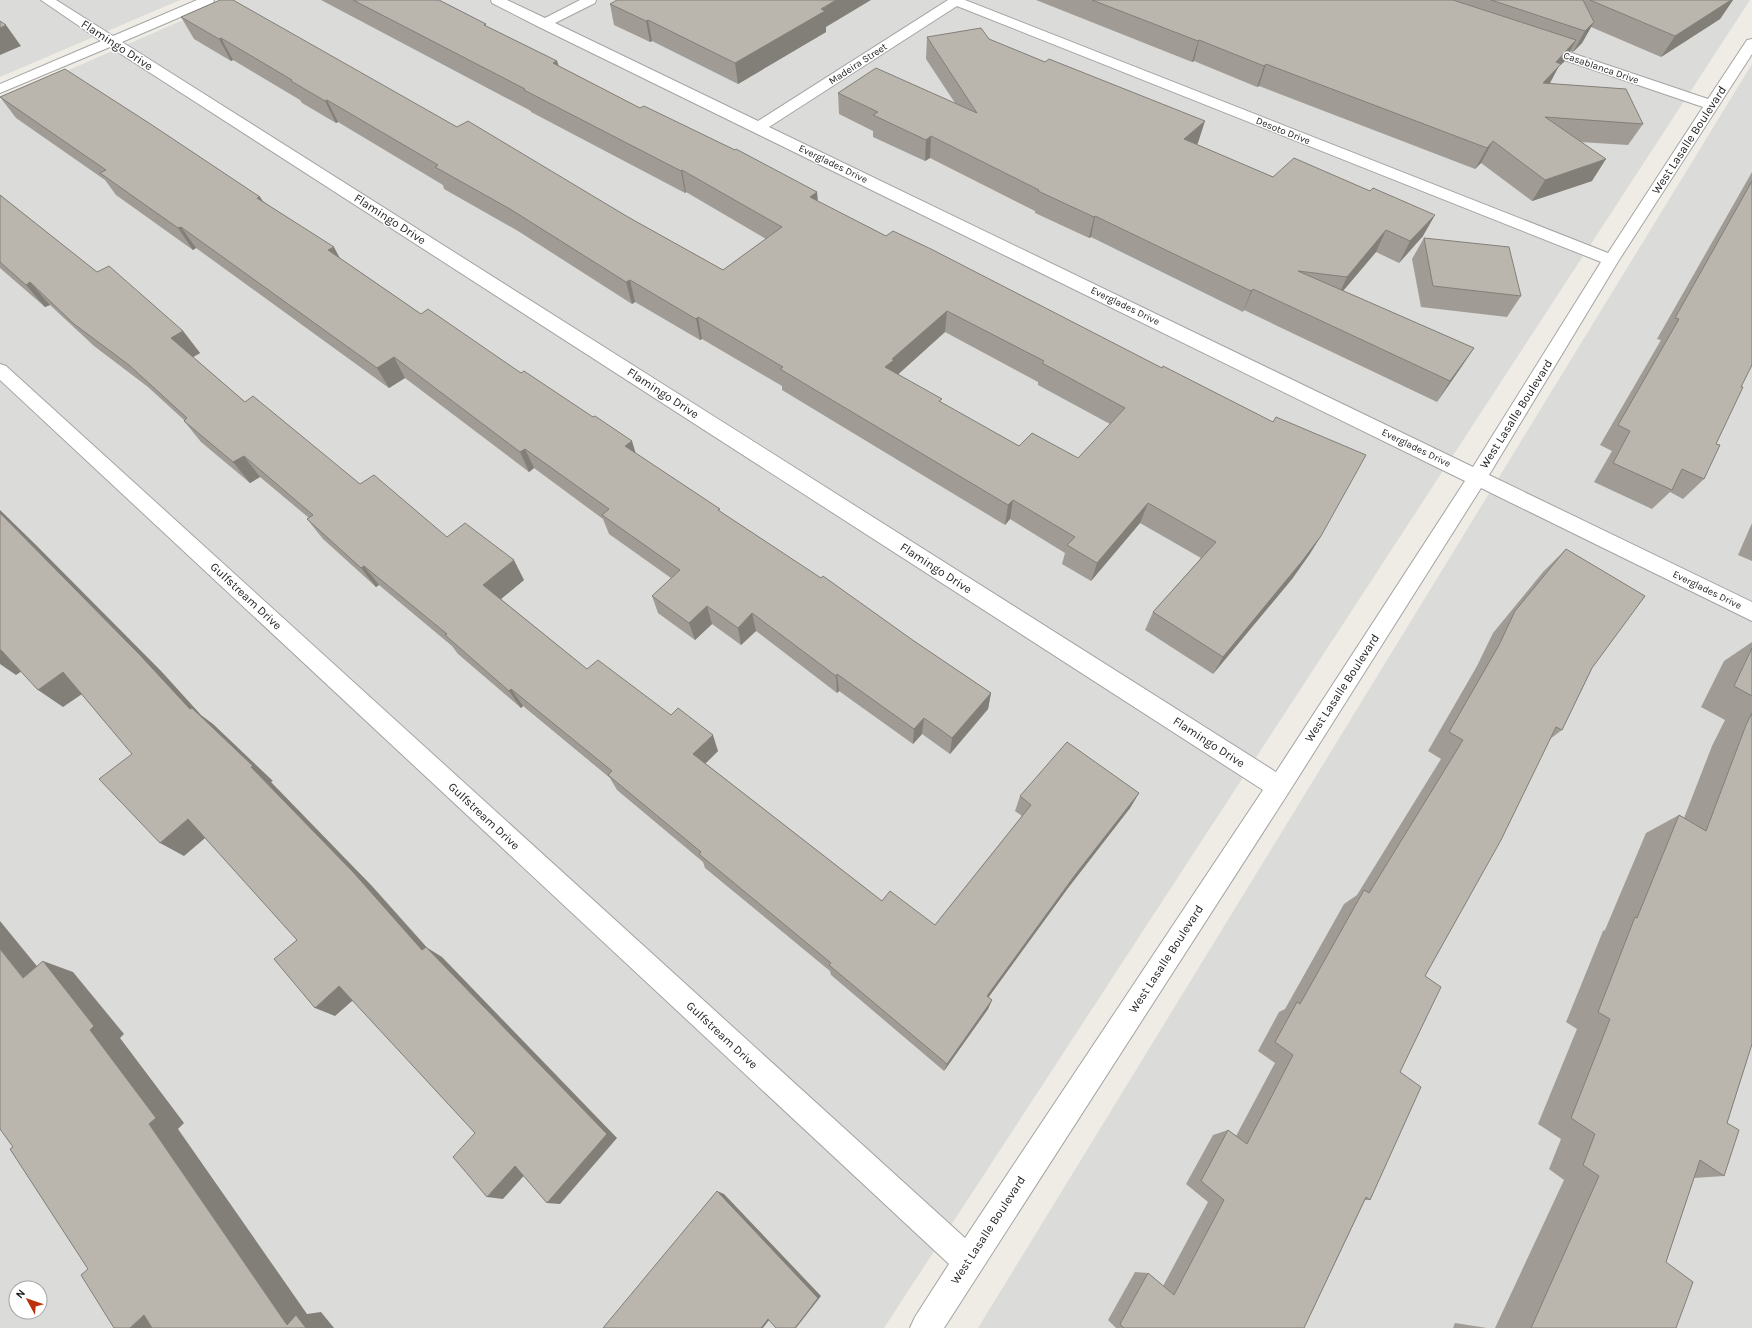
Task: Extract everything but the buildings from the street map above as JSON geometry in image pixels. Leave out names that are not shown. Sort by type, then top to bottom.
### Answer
[{"type":"street","name":"Flamingo Drive","points":[[47,0],[1279,787]]},
{"type":"street","points":[[0,89],[208,0]]},
{"type":"street","name":"Everglades Drive","points":[[497,0],[1752,612]]},
{"type":"street","points":[[544,24],[590,0]]},
{"type":"street","name":"Madeira Street","points":[[759,127],[956,1]]},
{"type":"street","name":"Desoto Drive","points":[[956,1],[1611,260]]},
{"type":"street","name":"Casablanca Drive","points":[[1529,43],[1711,105]]},
{"type":"street","name":"West Lasalle Boulevard","points":[[926,1328],[1279,787],[1477,478],[1611,260],[1752,43]]},
{"type":"street","name":"Gulfstream Drive","points":[[0,370],[968,1262]]},
{"type":"shaded area","points":[[0,0],[180,0],[0,77]]},
{"type":"shaded area","points":[[229,0],[1750,0],[884,1328],[0,1328],[0,100]]},
{"type":"shaded area","points":[[1752,64],[1752,1328],[978,1328]]}]
